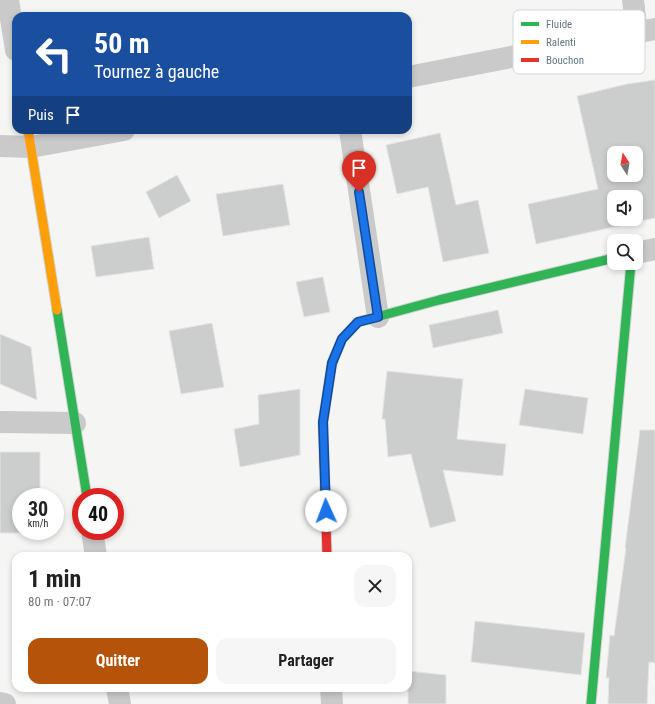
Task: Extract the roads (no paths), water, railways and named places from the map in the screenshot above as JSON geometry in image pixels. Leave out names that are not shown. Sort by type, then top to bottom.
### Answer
[{"type":"street","points":[[8,0],[12,25]]},
{"type":"street","points":[[633,0],[637,10]]},
{"type":"street","points":[[412,76],[513,57]]},
{"type":"street","points":[[0,146],[30,139],[82,134]]},
{"type":"street","points":[[351,134],[378,317]]},
{"type":"street","points":[[30,139],[86,488]]},
{"type":"street","points":[[643,252],[655,249]]},
{"type":"street","points":[[327,552],[323,422],[332,363],[342,339],[358,322],[439,300],[607,260]]},
{"type":"street","points":[[591,704],[630,270]]},
{"type":"street","points":[[0,422],[75,423]]},
{"type":"street","points":[[93,540],[95,552]]},
{"type":"street","points":[[118,692],[120,704]]},
{"type":"street","points":[[332,692],[332,704]]},
{"type":"street","points":[[0,703],[5,704]]}]
